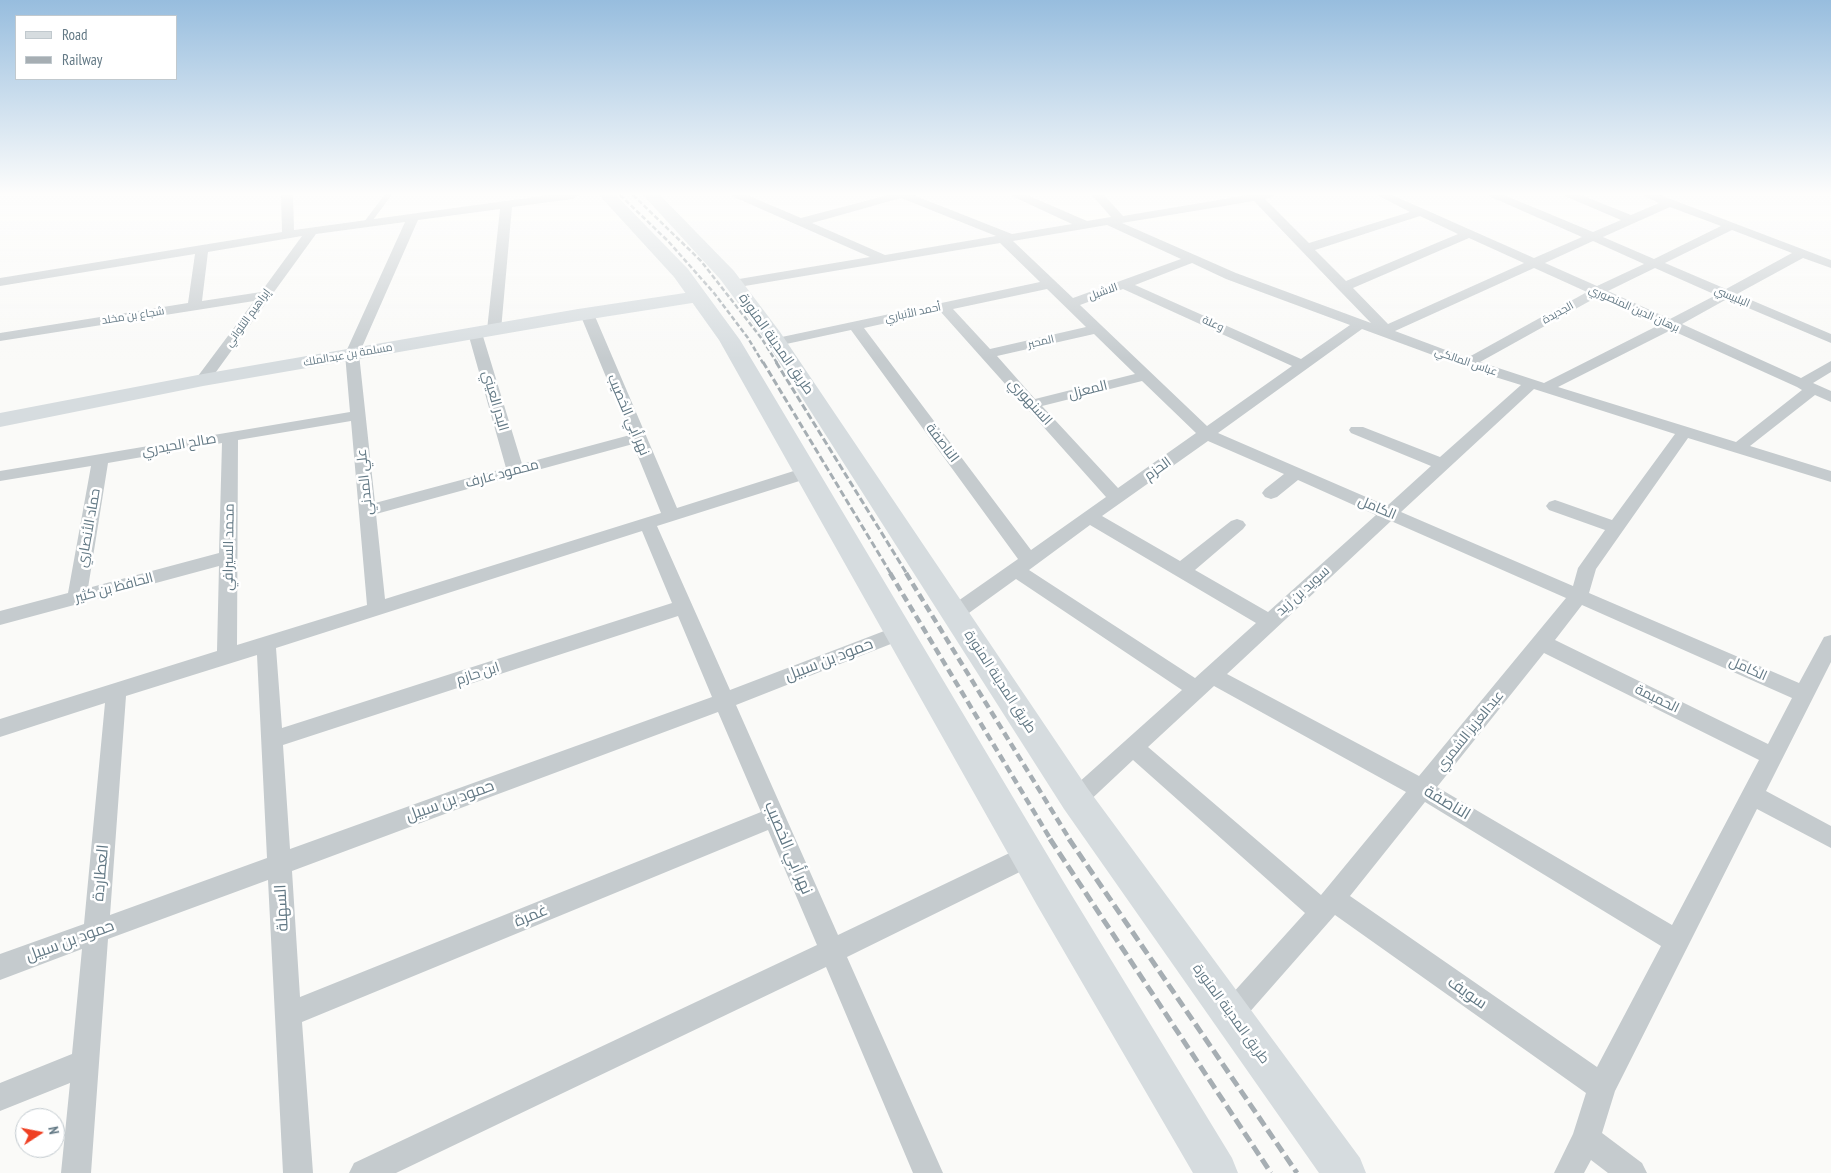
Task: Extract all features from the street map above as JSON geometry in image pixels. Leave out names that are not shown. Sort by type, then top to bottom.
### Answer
[{"type":"main road","points":[[659,250],[681,273],[728,340],[1028,856],[1217,1173]]},
{"type":"main road","name":"طريق المدينة المنورة","points":[[701,250],[733,284],[777,342],[1076,798],[1346,1173]]},
{"type":"main road","name":"مسلمة بن عبدالملك","points":[[0,420],[203,380],[587,314],[698,297]]},
{"type":"street","points":[[0,282],[197,250]]},
{"type":"street","points":[[194,306],[202,250]]},
{"type":"street","name":"إبراهيم التلواني","points":[[203,380],[298,250]]},
{"type":"street","points":[[352,354],[399,250]]},
{"type":"street","points":[[484,332],[498,250]]},
{"type":"street","points":[[863,250],[884,259]]},
{"type":"street","points":[[733,284],[941,250]]},
{"type":"street","name":"الكامل","points":[[1018,250],[1070,304],[1206,434],[1804,694]]},
{"type":"street","name":"عباس المالكي","points":[[1173,250],[1231,276],[1360,324],[1388,332],[1468,363],[1831,477]]},
{"type":"street","points":[[1309,250],[1388,332],[1564,250]]},
{"type":"street","points":[[1344,287],[1431,250]]},
{"type":"street","name":"برهان الدين المنصوري","points":[[1503,250],[1831,397]]},
{"type":"street","name":"البلبيسي","points":[[1623,250],[1831,339]]},
{"type":"street","name":"الجديدة","points":[[1468,363],[1596,292],[1679,250]]},
{"type":"street","points":[[1793,250],[1831,264]]},
{"type":"street","name":"سويد بن زيد","points":[[1076,798],[1442,464],[1538,386],[1670,325],[1802,253]]},
{"type":"street","name":"الاشبل","points":[[1070,304],[1192,259]]},
{"type":"street","name":"أحمد الأنباري","points":[[777,342],[1050,284]]},
{"type":"street","name":"وعلة","points":[[1123,284],[1303,364]]},
{"type":"street","name":"شجاع بن مخلد","points":[[0,337],[266,294]]},
{"type":"street","name":"السنهوري","points":[[944,307],[1117,498]]},
{"type":"street","name":"نهر أبي الخصيب","points":[[587,314],[671,515]]},
{"type":"street","name":"الحزم","points":[[955,613],[1360,324]]},
{"type":"street","name":"الناصفة","points":[[854,326],[1022,565],[1204,682],[1422,788],[1677,941]]},
{"type":"street","name":"المحبر","points":[[987,354],[1096,329]]},
{"type":"street","name":"البدر العيني","points":[[484,332],[515,470]]},
{"type":"street","name":"علي المدني","points":[[352,354],[377,609]]},
{"type":"street","points":[[1738,448],[1831,365]]},
{"type":"street","name":"المعزل","points":[[1032,404],[1145,376]]},
{"type":"street","name":"صالح الحيدري","points":[[0,476],[358,415]]},
{"type":"street","points":[[1357,430],[1442,464]]},
{"type":"street","name":"عبدالعزيز الشمري","points":[[1231,1014],[1327,905],[1579,596],[1587,568],[1685,432]]},
{"type":"street","name":"محمد السيرافي","points":[[228,656],[230,437]]},
{"type":"street","name":"محمود عارف","points":[[368,512],[515,470],[638,438]]},
{"type":"street","name":"حماد الأنصاري","points":[[77,598],[100,459]]},
{"type":"street","points":[[0,728],[806,473]]},
{"type":"street","points":[[1272,493],[1296,473]]},
{"type":"street","points":[[1555,506],[1616,528]]},
{"type":"street","points":[[1090,517],[1270,622]]},
{"type":"street","name":"نهر أبي الخصيب","points":[[647,523],[928,1173]]},
{"type":"street","points":[[1182,570],[1237,525]]},
{"type":"street","name":"الحافظ بن كثير","points":[[0,618],[228,557]]},
{"type":"street","name":"ابن حازم","points":[[272,740],[683,607]]},
{"type":"street","name":"حمود بن سبيل","points":[[0,967],[724,701],[899,633]]},
{"type":"street","name":"الحميمة","points":[[1541,642],[1772,756]]},
{"type":"street","points":[[1569,1173],[1586,1139],[1602,1087],[1831,642]]},
{"type":"street","name":"السهلة","points":[[266,644],[298,1173]]},
{"type":"street","name":"العطاردة","points":[[76,1173],[116,692]]},
{"type":"street","name":"سويف","points":[[1133,747],[1327,905],[1602,1087]]},
{"type":"street","points":[[1752,795],[1831,838]]},
{"type":"street","name":"غمرة","points":[[288,1015],[774,817]]},
{"type":"street","points":[[364,1173],[1028,856]]},
{"type":"street","points":[[0,1097],[84,1064]]},
{"type":"street","points":[[1586,1139],[1632,1173]]},
{"type":"railway","points":[[676,250],[714,293],[748,338],[763,363]]},
{"type":"railway","points":[[689,250],[701,261],[762,339],[777,363]]},
{"type":"railway","points":[[763,362],[891,574]]},
{"type":"railway","points":[[776,362],[907,574]]},
{"type":"railway","points":[[890,573],[1051,840]]},
{"type":"railway","points":[[906,573],[1070,840]]},
{"type":"railway","points":[[1050,839],[1271,1173]]},
{"type":"railway","points":[[1069,839],[1297,1173]]}]
